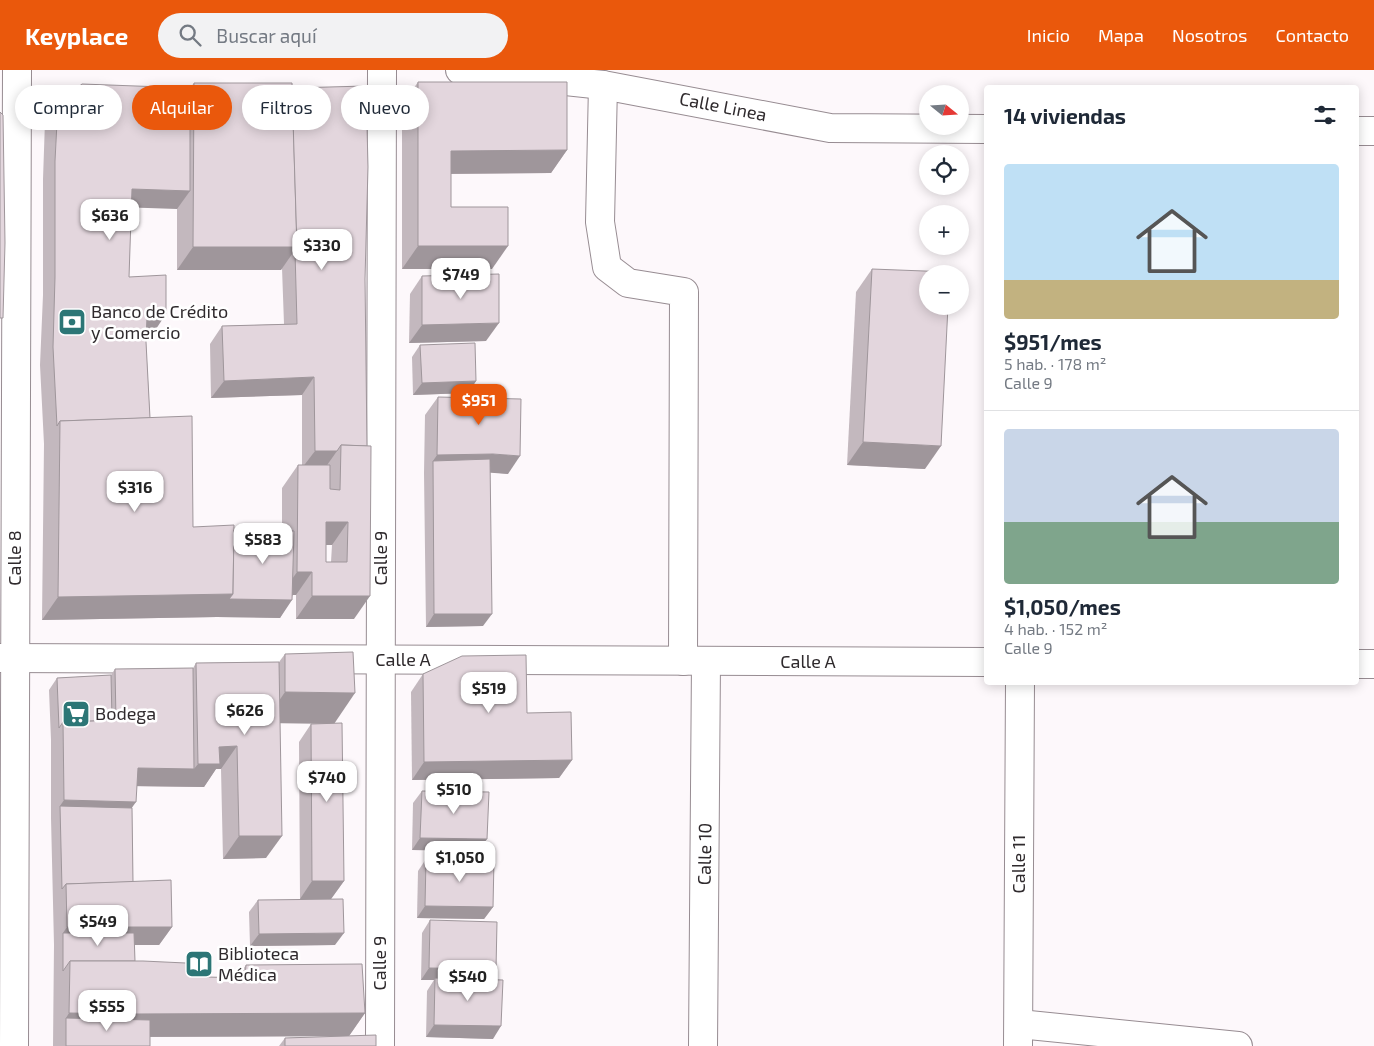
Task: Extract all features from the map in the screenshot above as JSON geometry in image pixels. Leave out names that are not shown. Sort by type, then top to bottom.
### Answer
[{"type":"street","name":"Calle 8","points":[[14,1046],[8,658],[17,70]]},
{"type":"street","name":"Calle 9","points":[[380,1046],[382,70]]},
{"type":"street","name":"Calle Linea","points":[[460,70],[603,84],[830,128],[984,129]]},
{"type":"street","name":"Calle 10","points":[[603,84],[600,222],[607,267],[628,283],[684,292],[695,661],[703,1046]]},
{"type":"street","points":[[1359,131],[1374,131]]},
{"type":"street","name":"Calle A","points":[[8,658],[984,662]]},
{"type":"street","points":[[1359,664],[1374,664]]},
{"type":"street","name":"Calle 11","points":[[1018,1035],[1020,685]]},
{"type":"street","points":[[1018,1035],[1238,1046]]},
{"type":"building","points":[[418,82],[567,82],[567,150],[451,151],[451,207],[508,207],[508,246],[418,246],[418,130],[429,130],[429,85],[418,85]]},
{"type":"building","points":[[194,83],[292,83],[292,85],[242,85],[242,130],[293,130],[297,247],[193,247],[194,130],[232,130],[232,85],[194,85]]},
{"type":"building","points":[[122,85],[132,86],[132,130],[190,130],[190,191],[132,189],[129,277],[166,275],[166,314],[147,317],[146,342],[150,418],[60,421],[57,426],[53,347],[57,130],[122,130]]},
{"type":"building","points":[[331,87],[341,87],[341,130],[367,130],[365,279],[367,446],[341,445],[337,451],[315,451],[314,377],[224,381],[222,326],[297,324],[293,130],[331,130]]},
{"type":"building","points":[[0,112],[3,115],[5,243],[3,318],[0,318]]},
{"type":"building","points":[[872,269],[919,271],[919,315],[948,315],[941,446],[863,442]]},
{"type":"building","points":[[499,274],[499,323],[422,325],[422,276]]},
{"type":"building","points":[[475,343],[476,381],[422,383],[420,345]]},
{"type":"building","points":[[438,397],[521,399],[520,456],[493,454],[437,455]]},
{"type":"building","points":[[192,416],[193,527],[234,525],[233,594],[58,597],[60,421]]},
{"type":"building","points":[[341,445],[371,446],[370,596],[312,596],[312,572],[297,572],[298,465],[330,465],[330,489],[340,490]],"holes":[[[326,522],[348,522],[347,562],[326,562]]]},
{"type":"building","points":[[490,459],[492,614],[434,614],[433,461]]},
{"type":"building","points":[[234,530],[294,531],[292,600],[229,599],[233,594]]},
{"type":"building","points":[[353,652],[355,693],[285,692],[285,654]]},
{"type":"building","points":[[526,655],[527,713],[571,712],[572,760],[424,762],[423,674],[462,656]]},
{"type":"building","points":[[279,662],[282,836],[239,836],[237,746],[219,747],[220,764],[198,764],[196,663]]},
{"type":"building","points":[[193,668],[194,769],[138,768],[136,802],[64,800],[63,722],[116,720],[115,669]]},
{"type":"building","points":[[111,675],[112,720],[63,722],[59,728],[57,678]]},
{"type":"building","points":[[342,723],[344,881],[312,881],[311,724]]},
{"type":"building","points":[[422,791],[489,792],[487,839],[420,838]]},
{"type":"building","points":[[60,806],[132,808],[133,882],[66,884],[62,889]]},
{"type":"building","points":[[426,859],[494,860],[493,907],[425,906]]},
{"type":"building","points":[[171,880],[172,927],[67,927],[66,884]]},
{"type":"building","points":[[343,899],[344,933],[259,934],[258,900]]},
{"type":"building","points":[[430,920],[497,922],[496,969],[429,968]]},
{"type":"building","points":[[63,933],[134,933],[135,961],[70,961],[63,971]]},
{"type":"building","points":[[70,961],[143,961],[207,964],[207,977],[245,978],[246,965],[362,964],[365,1013],[69,1013]]},
{"type":"building","points":[[435,978],[503,980],[501,1026],[434,1025]]},
{"type":"building","points":[[66,1018],[150,1020],[150,1046],[66,1046]]},
{"type":"building","points":[[376,1035],[376,1046],[285,1046],[285,1038]]},
{"type":"place","name":"Banco de Crédito y Comercio","points":[[72,322]]},
{"type":"place","name":"Bodega","points":[[76,714]]},
{"type":"place","name":"Biblioteca Médica","points":[[199,964]]}]
